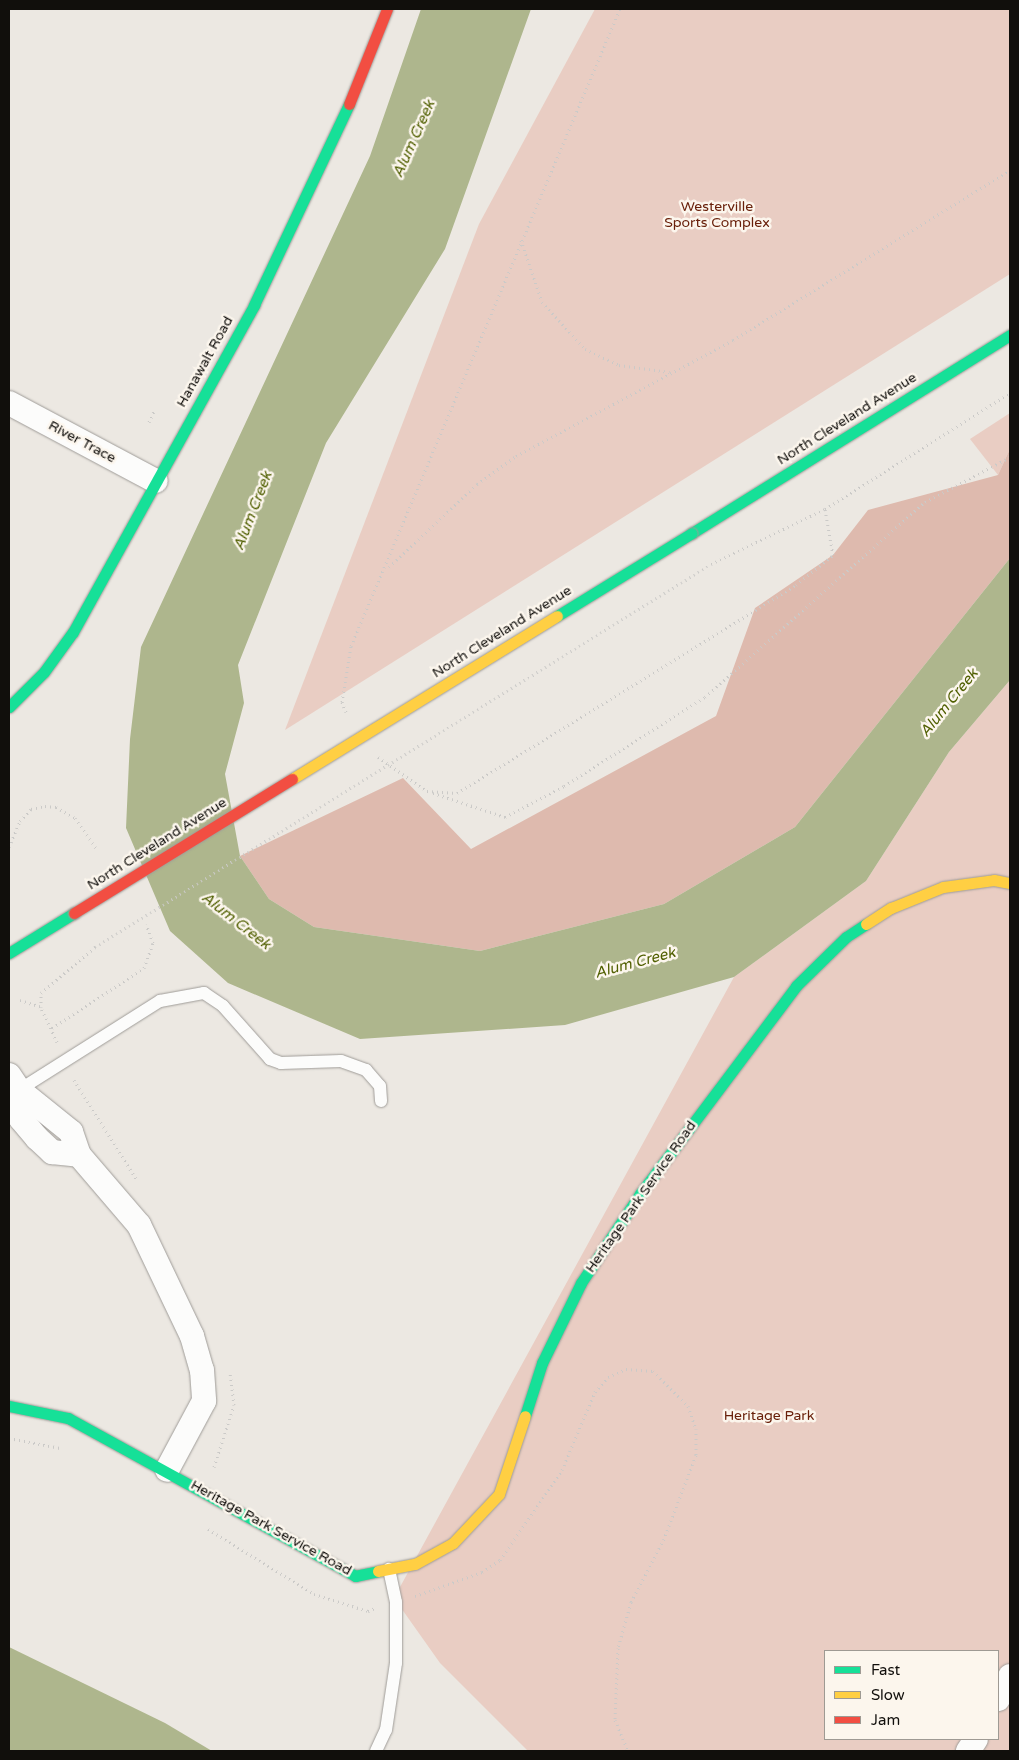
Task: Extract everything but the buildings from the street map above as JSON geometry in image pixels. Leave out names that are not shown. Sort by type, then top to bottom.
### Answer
[{"type":"street","name":"Hanawalt Road","points":[[9,707],[44,672],[73,632],[294,228],[387,9]]},
{"type":"street","name":"North Cleveland Avenue","points":[[9,953],[1010,335]]},
{"type":"street","name":"River Trace","points":[[9,404],[156,481]]},
{"type":"street","name":"Heritage Park Service Road","points":[[9,1406],[68,1418],[167,1470],[355,1576],[415,1564],[453,1543],[499,1494],[542,1363],[581,1283],[640,1194],[796,986],[846,937],[891,908],[943,886],[994,880],[1010,883]]},
{"type":"street","points":[[14,1082],[72,1132],[79,1155],[116,1196],[154,1250],[202,1370],[204,1401],[167,1470]]},
{"type":"street","points":[[999,1697],[1010,1676]]},
{"type":"street","points":[[968,1751],[975,1740]]},
{"type":"lane","points":[[14,1082],[160,1000],[204,994],[223,1006],[270,1059],[281,1063],[342,1061],[366,1070],[380,1086],[381,1101]]},
{"type":"lane","points":[[376,1751],[386,1730],[396,1663],[396,1602],[389,1569]]},
{"type":"path","points":[[349,718],[342,702],[351,646],[386,569],[521,240],[620,9]]},
{"type":"path","points":[[386,569],[423,531],[516,456],[830,282],[1010,170]]},
{"type":"path","points":[[521,240],[542,302],[585,349],[619,365],[670,372]]},
{"type":"path","points":[[146,924],[153,943],[151,956],[135,976],[52,1028],[41,1006],[41,993],[48,984],[95,948],[711,564],[825,509],[1010,393]]},
{"type":"path","points":[[149,422],[155,409]]},
{"type":"path","points":[[373,752],[427,792],[505,817],[564,786],[705,697],[925,502],[1010,457]]},
{"type":"path","points":[[427,792],[456,793],[796,586],[833,555],[825,509]]},
{"type":"path","points":[[9,847],[20,821],[31,809],[44,806],[56,807],[76,818],[97,849]]},
{"type":"path","points":[[20,1000],[41,1006]]},
{"type":"path","points":[[456,1582],[500,1560],[519,1537],[562,1470],[595,1392],[608,1377],[626,1369],[653,1371],[674,1387],[688,1406],[696,1429],[696,1455],[668,1531],[631,1602],[618,1648],[615,1720],[628,1751]]},
{"type":"path","points":[[9,1438],[67,1451]]},
{"type":"green space","name":"Westerville Sports Complex","points":[[595,9],[1010,9],[1010,274],[285,730],[479,224]]},
{"type":"green space","points":[[1010,413],[1010,449],[998,475],[970,439]]},
{"type":"green space","name":"Heritage Park","points":[[1010,680],[1010,1751],[528,1751],[440,1663],[394,1598],[734,977],[866,881],[949,752]]},
{"type":"shaded area","points":[[1010,449],[1010,558],[795,827],[664,904],[480,951],[314,927],[269,899],[240,856],[403,778],[471,849],[716,716],[755,608],[833,555],[868,510],[998,475]]},
{"type":"water","name":"Alum Creek","points":[[421,9],[531,9],[445,249],[326,443],[238,665],[244,703],[225,774],[240,856],[269,899],[314,927],[480,951],[664,904],[795,827],[1010,558],[1010,680],[949,752],[866,881],[734,977],[565,1025],[360,1039],[228,983],[170,931],[126,828],[130,739],[141,647],[370,156]]},
{"type":"water","points":[[9,1647],[165,1723],[212,1751],[9,1751]]},
{"type":"traffic: fast","points":[[9,707],[44,672],[73,632],[254,305],[349,104]]},
{"type":"traffic: fast","points":[[692,533],[1010,335]]},
{"type":"traffic: fast","points":[[557,616],[692,533]]},
{"type":"traffic: fast","points":[[9,953],[74,913]]},
{"type":"traffic: fast","points":[[525,1416],[542,1363],[581,1283],[640,1194],[796,986],[846,937],[866,924]]},
{"type":"traffic: fast","points":[[9,1406],[68,1418],[355,1576],[378,1571]]},
{"type":"traffic: slow","points":[[292,779],[557,616]]},
{"type":"traffic: slow","points":[[866,924],[891,908],[943,887],[994,880],[1010,883]]},
{"type":"traffic: slow","points":[[378,1571],[415,1564],[453,1543],[499,1494],[525,1416]]},
{"type":"traffic: jam","points":[[349,104],[387,9]]},
{"type":"traffic: jam","points":[[74,913],[292,779]]}]
